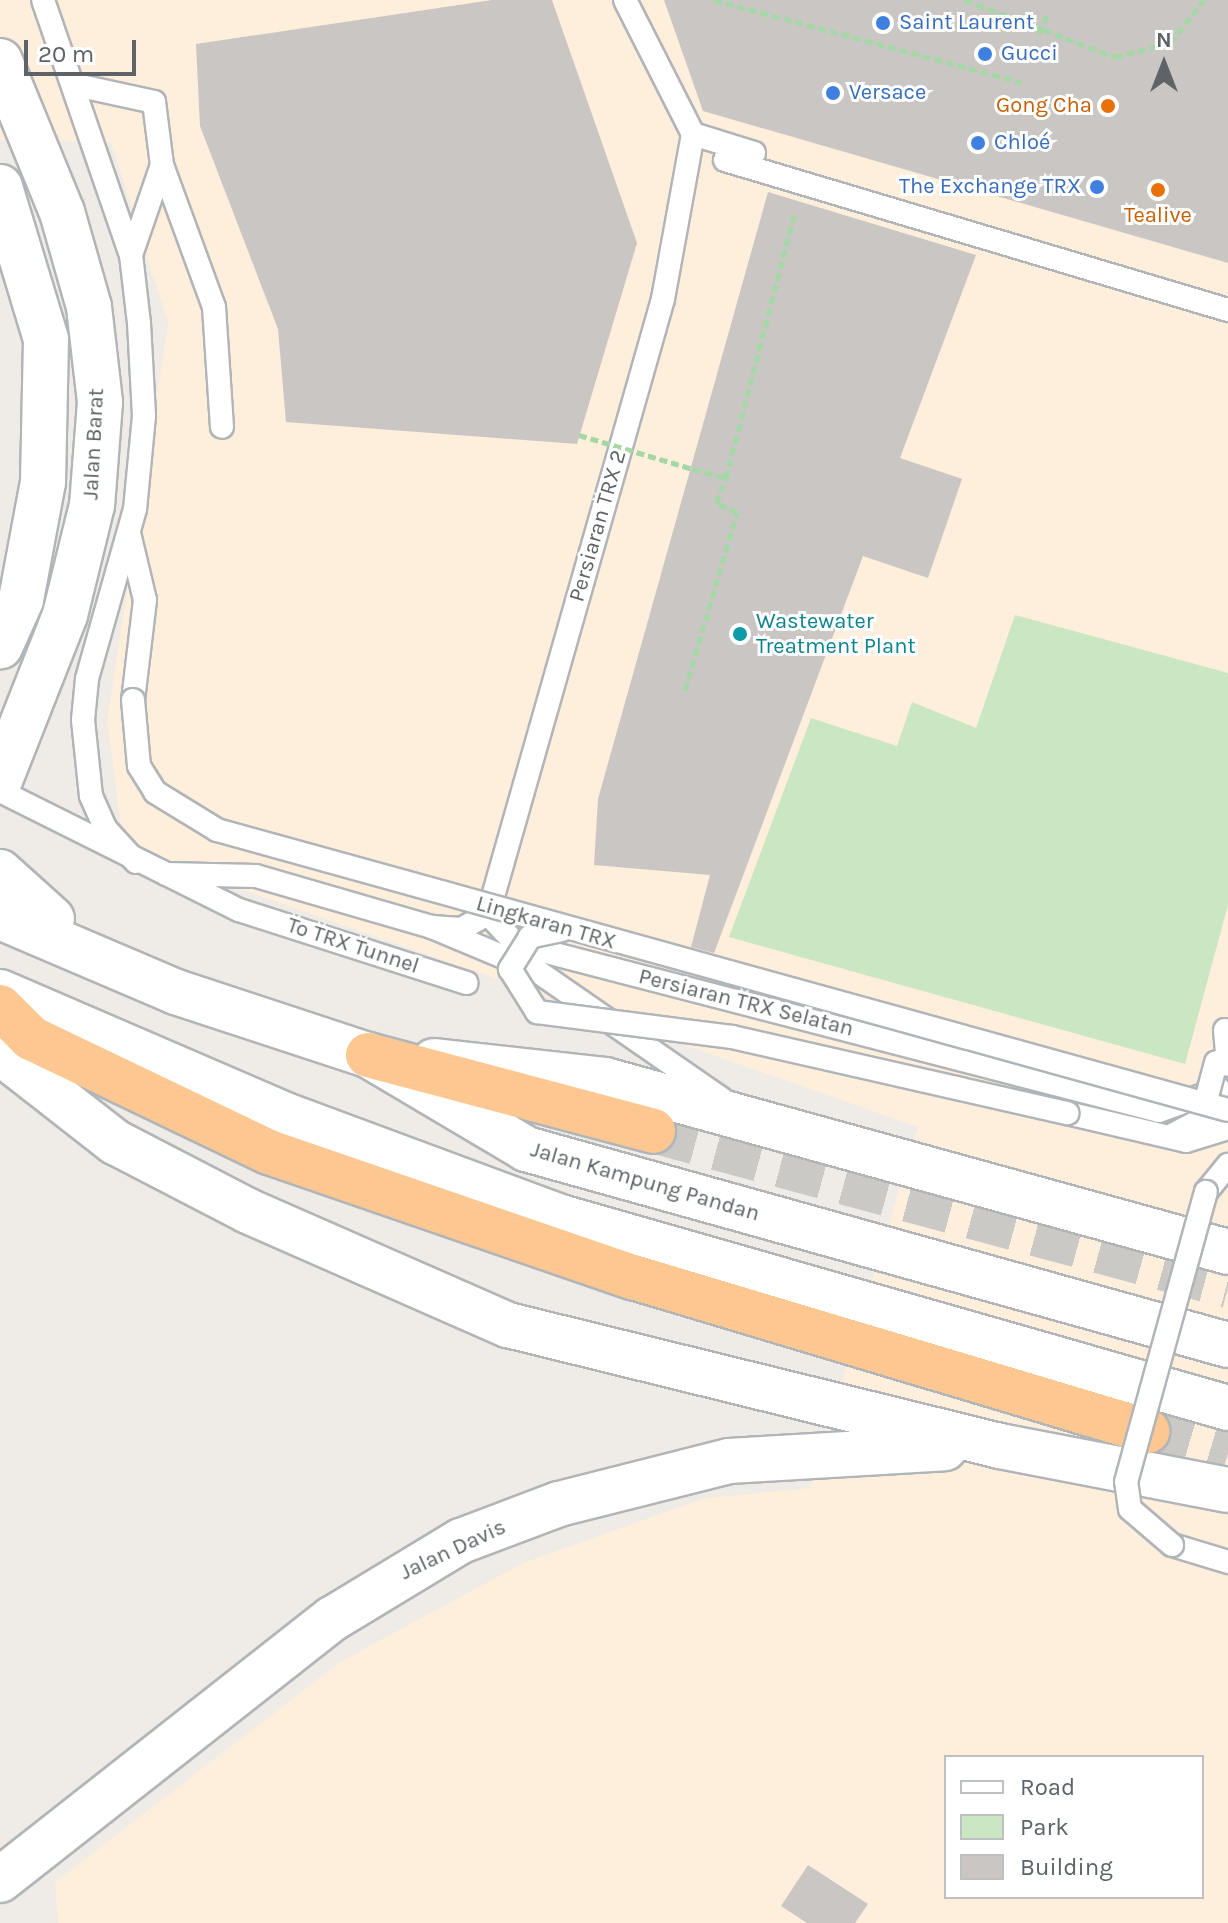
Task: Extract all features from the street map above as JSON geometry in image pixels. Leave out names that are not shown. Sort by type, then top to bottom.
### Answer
[{"type":"highway","points":[[0,1007],[31,1038],[269,1152],[633,1277],[1147,1431]]},
{"type":"highway","points":[[368,1055],[653,1131]]},
{"type":"main road","name":"Jalan Barat","points":[[0,61],[62,212],[89,307],[100,402],[92,505],[65,615],[0,780]]},
{"type":"main road","points":[[0,187],[46,339],[43,482],[21,600],[0,647]]},
{"type":"main road","points":[[0,872],[52,919]]},
{"type":"main road","points":[[0,886],[176,992]]},
{"type":"main road","name":"Jalan Kampung Pandan","points":[[0,917],[176,992],[368,1055],[526,1149],[1228,1345]]},
{"type":"main road","points":[[0,992],[285,1115],[564,1218],[1228,1408]]},
{"type":"main road","points":[[0,1043],[15,1064],[115,1142],[248,1211],[508,1325],[1000,1446],[1228,1490]]},
{"type":"main road","points":[[368,1055],[556,1071],[746,1115],[1228,1252]]},
{"type":"main road","name":"Jalan Davis","points":[[0,1880],[332,1619],[461,1541],[559,1504],[729,1461],[1000,1446]]},
{"type":"lane","points":[[43,0],[76,85],[131,255],[144,416],[129,532],[87,679],[83,720],[91,796],[105,828],[136,862]]},
{"type":"lane","points":[[626,0],[638,36],[693,134],[755,153]]},
{"type":"lane","points":[[76,85],[154,102],[162,165],[214,307],[222,427]]},
{"type":"lane","name":"Persiaran TRX 2","points":[[488,914],[663,299],[693,134]]},
{"type":"lane","points":[[725,160],[1228,310]]},
{"type":"lane","points":[[131,255],[162,165]]},
{"type":"lane","name":"Lingkaran TRX","points":[[129,532],[145,600],[133,700],[139,766],[155,792],[181,814],[565,929],[1206,1100],[1228,1110]]},
{"type":"lane","name":"To TRX Tunnel","points":[[0,791],[160,875],[239,910],[467,983]]},
{"type":"lane","points":[[160,875],[256,876],[432,927],[537,971],[746,1115]]},
{"type":"lane","points":[[432,927],[475,926],[488,914]]},
{"type":"lane","name":"Persiaran TRX Selatan","points":[[488,914],[516,944],[1159,1111],[1196,1103],[1225,1068]]},
{"type":"lane","points":[[565,929],[530,937],[510,969],[537,1012],[732,1037],[1186,1141],[1228,1128]]},
{"type":"lane","points":[[1152,1134],[1200,1125],[1210,1115],[1225,1068],[1226,1024]]},
{"type":"lane","points":[[1206,1100],[1226,1024]]},
{"type":"lane","points":[[1228,1165],[1206,1192],[1126,1482],[1130,1509],[1146,1530],[1228,1562]]},
{"type":"path","points":[[714,0],[1021,82]]},
{"type":"path","points":[[965,0],[1039,34],[1115,57],[1170,43],[1204,0]]},
{"type":"path","points":[[1039,34],[1047,15]]},
{"type":"path","points":[[685,690],[737,512],[716,503],[726,478],[803,183]]},
{"type":"path","points":[[579,435],[726,478]]},
{"type":"shaded area","points":[[0,0],[1228,0],[1228,1923],[58,1923],[55,1882],[340,1662],[523,1563],[705,1498],[810,1488],[918,1127],[124,848],[107,721],[168,323],[111,142],[0,140]]},
{"type":"green space","points":[[1015,615],[1228,673],[1228,905],[1185,1064],[729,937],[811,718],[897,746],[912,702],[976,728]]},
{"type":"building","points":[[492,0],[552,0],[637,243],[577,444],[286,422],[278,329],[200,126],[196,44]]},
{"type":"building","name":"The Exchange TRX","points":[[664,0],[1228,0],[1228,263],[703,111]]},
{"type":"building","name":"Wastewater Treatment Plant","points":[[768,192],[976,255],[900,458],[962,479],[928,578],[863,556],[714,953],[691,947],[710,875],[594,865],[598,799]]},
{"type":"building","points":[[808,1865],[868,1904],[855,1923],[807,1923],[781,1906]]},
{"type":"tunnel","points":[[653,1131],[1228,1286]]},
{"type":"tunnel","points":[[1147,1431],[1228,1455]]},
{"type":"place","name":"Saint Laurent","points":[[883,23]]},
{"type":"place","name":"Gucci","points":[[985,54]]},
{"type":"place","name":"Versace","points":[[833,93]]},
{"type":"place","name":"Gong Cha","points":[[1108,106]]},
{"type":"place","name":"Chloé","points":[[978,143]]},
{"type":"place","name":"The Exchange TRX","points":[[1097,187]]},
{"type":"place","name":"Tealive","points":[[1158,190]]},
{"type":"place","name":"Wastewater Treatment Plant","points":[[740,634]]}]
